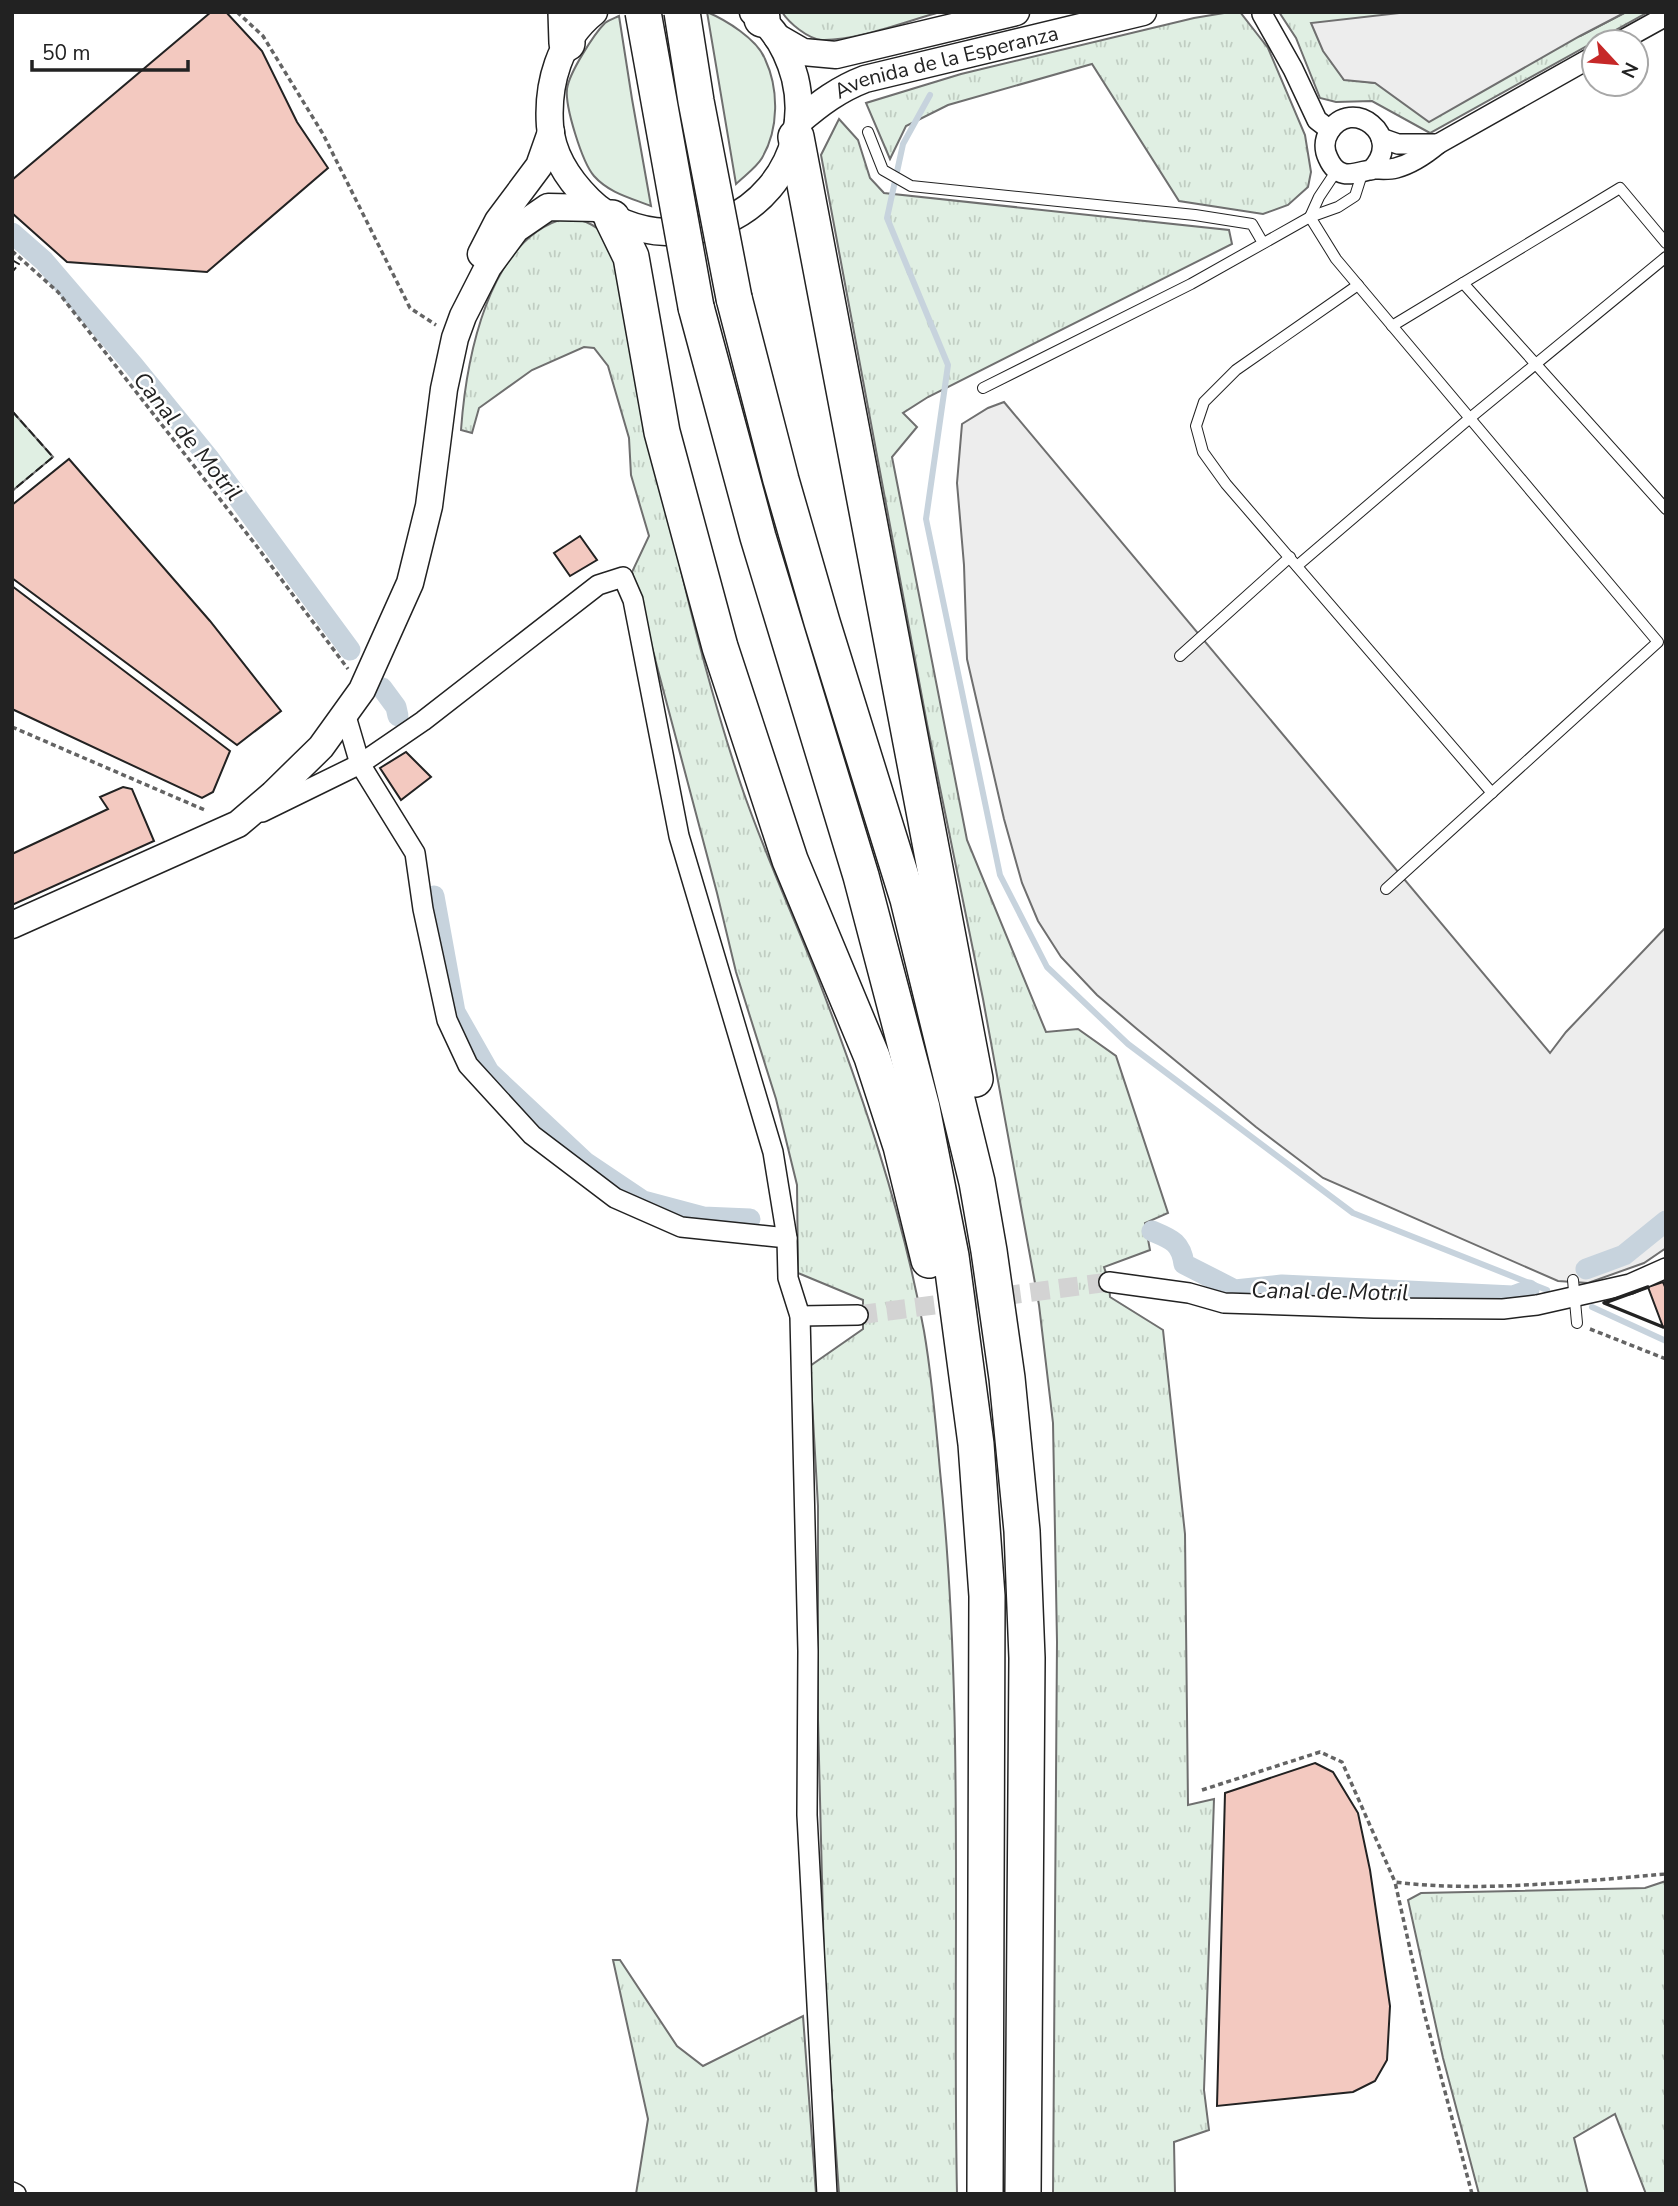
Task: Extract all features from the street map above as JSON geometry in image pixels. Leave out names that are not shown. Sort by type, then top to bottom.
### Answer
[{"type":"highway","points":[[643,12],[696,307],[761,550],[861,876],[922,1108],[951,1256],[976,1444],[986,1596],[985,2194]]},
{"type":"highway","points":[[682,12],[696,101],[734,298],[821,622],[908,899],[977,1182],[989,1251],[1007,1378],[1021,1518],[1027,1658],[1023,2194]]},
{"type":"highway","points":[[797,129],[994,1185],[989,1251]]},
{"type":"highway","points":[[605,213],[631,257],[662,432],[720,647],[789,860],[872,1057],[897,1133],[941,1314],[954,1392],[976,1444]]},
{"type":"street","points":[[594,12],[566,28],[548,101],[551,132],[559,160],[575,186],[605,213]]},
{"type":"street","name":"Avenida de la Esperanza","points":[[763,20],[803,52],[836,55],[1016,12]]},
{"type":"street","name":"Avenida de la Esperanza","points":[[797,129],[823,100],[865,79],[1143,12]]},
{"type":"street","points":[[1262,13],[1317,120],[1330,130]]},
{"type":"street","points":[[1644,28],[1666,16]]},
{"type":"street","points":[[459,327],[488,267],[516,229],[548,207],[605,213],[648,232],[687,233],[724,223],[757,202],[781,173],[797,129],[798,92],[791,63],[763,20]]},
{"type":"street","points":[[1366,172],[1381,155],[1381,138],[1377,130],[1363,119],[1345,119],[1330,130],[1326,138],[1326,155],[1337,170],[1353,175],[1395,168],[1424,155],[1438,144],[1580,64]]},
{"type":"street","points":[[238,824],[321,747],[362,690],[410,583],[429,506],[444,389],[467,282],[498,221],[539,166],[551,132]]},
{"type":"street","points":[[1381,138],[1398,144],[1438,144]]},
{"type":"street","points":[[12,926],[238,824],[360,764],[423,721],[598,585],[623,577],[633,600],[679,836],[773,1152],[787,1238],[788,1278],[800,1316],[808,1638],[807,1815],[827,2194]]},
{"type":"street","points":[[345,713],[360,764],[415,853],[423,909],[447,1020],[468,1066],[532,1135],[615,1198],[681,1227],[787,1238]]},
{"type":"street","points":[[1109,1282],[1189,1293],[1224,1303],[1503,1309],[1537,1305],[1574,1288],[1630,1284],[1666,1268]]},
{"type":"street","points":[[800,1316],[858,1315]]},
{"type":"lane","points":[[868,132],[883,170],[911,186],[1195,215],[1252,224],[1263,243]]},
{"type":"lane","points":[[1310,217],[1319,197],[1337,170]]},
{"type":"lane","points":[[983,387],[1191,284],[1310,217],[1338,207],[1355,196],[1366,172]]},
{"type":"lane","points":[[1392,326],[1620,188],[1666,243]]},
{"type":"lane","points":[[1310,217],[1336,259],[1469,418],[1662,639],[1386,889]]},
{"type":"lane","points":[[1297,566],[1469,418],[1666,257]]},
{"type":"lane","points":[[1463,283],[1666,509]]},
{"type":"lane","points":[[1358,285],[1236,370],[1204,402],[1196,426],[1203,452],[1219,474],[1492,793]]},
{"type":"lane","points":[[1180,656],[1290,557]]},
{"type":"lane","points":[[1574,1288],[1577,1323]]},
{"type":"path","points":[[237,12],[263,36],[323,134],[410,308],[459,327]]},
{"type":"path","points":[[12,251],[58,292],[324,635],[362,690]]},
{"type":"path","points":[[12,727],[238,824]]},
{"type":"path","points":[[1577,1323],[1666,1359]]},
{"type":"path","points":[[1202,1790],[1320,1752],[1342,1762],[1395,1881],[1425,2016],[1472,2194]]},
{"type":"path","points":[[1395,1881],[1468,1887],[1666,1874]]},
{"type":"green space","points":[[707,12],[732,25],[755,44],[765,59],[773,83],[774,122],[768,147],[753,169],[736,184]]},
{"type":"green space","points":[[782,12],[940,12],[866,34],[822,40],[799,30]]},
{"type":"green space","points":[[1240,12],[1268,48],[1305,135],[1311,172],[1308,187],[1288,205],[1263,214],[1179,201],[1092,64],[948,105],[906,126],[890,159],[866,103],[961,74],[1194,18]]},
{"type":"green space","points":[[1279,12],[1408,12],[1388,15],[1344,79],[1375,83],[1580,36],[1580,50],[1430,133],[1372,101],[1336,102],[1320,98],[1296,38]]},
{"type":"green space","points":[[1626,12],[1648,12],[1619,28],[1595,28]]},
{"type":"green space","points":[[619,16],[651,206],[613,191],[594,176],[580,147],[567,97],[569,82],[589,44],[600,28]]},
{"type":"green space","points":[[839,119],[858,140],[870,178],[884,193],[1229,230],[1232,244],[928,397],[903,413],[917,427],[892,457],[967,840],[1046,1032],[1078,1029],[1116,1056],[1168,1213],[1145,1223],[1150,1250],[1104,1267],[1110,1297],[1163,1330],[1185,1534],[1188,1805],[1214,1799],[1204,2090],[1209,2130],[1174,2142],[1175,2194],[1053,2194],[1057,1642],[1053,1423],[1039,1305],[821,155]]},
{"type":"green space","points":[[566,218],[592,225],[613,242],[683,580],[718,713],[766,853],[817,976],[879,1151],[904,1241],[924,1331],[937,1436],[953,1651],[957,2194],[839,2194],[825,2000],[818,1719],[818,1506],[810,1366],[863,1329],[863,1300],[798,1273],[797,1185],[776,1099],[736,972],[632,572],[649,536],[631,475],[629,438],[608,366],[594,348],[584,347],[532,370],[479,408],[472,433],[461,430],[468,371],[476,338],[499,276],[517,250],[539,230]]},
{"type":"green space","points":[[12,411],[53,457],[12,491]]},
{"type":"green space","points":[[1666,1881],[1666,2194],[1646,2194],[1615,2114],[1574,2138],[1588,2194],[1479,2194],[1443,2058],[1408,1900],[1421,1893],[1645,1888]]},
{"type":"green space","points":[[613,1960],[620,1960],[677,2046],[703,2066],[803,2016],[816,2194],[636,2194],[648,2119]]},
{"type":"shaded area","points":[[1408,12],[1626,12],[1595,28],[1580,28],[1580,36],[1429,122],[1375,83],[1344,80],[1323,51],[1311,23]]},
{"type":"shaded area","points":[[1004,402],[1550,1053],[1566,1032],[1666,927],[1666,1248],[1644,1263],[1588,1283],[1558,1281],[1323,1178],[1137,1029],[1097,995],[1061,957],[1038,921],[1022,883],[1004,819],[967,659],[964,565],[957,483],[962,424],[988,408]]},
{"type":"building","points":[[211,12],[226,12],[262,51],[297,122],[328,168],[207,272],[67,262],[12,213],[12,180]]},
{"type":"building","points":[[69,459],[210,621],[281,711],[237,745],[12,578],[12,505]]},
{"type":"building","points":[[580,536],[597,560],[570,576],[554,553]]},
{"type":"building","points":[[12,586],[230,751],[213,792],[202,798],[12,709]]},
{"type":"building","points":[[406,752],[431,777],[401,800],[380,768]]},
{"type":"building","points":[[123,787],[132,789],[154,841],[12,905],[12,854],[108,809],[100,797]]},
{"type":"building","points":[[1663,1282],[1666,1289],[1666,1328],[1663,1327],[1648,1287]]},
{"type":"building","points":[[1315,1763],[1333,1772],[1358,1813],[1370,1870],[1390,2006],[1387,2060],[1375,2081],[1353,2092],[1217,2106],[1225,1793]]},
{"type":"waterway","points":[[930,95],[903,144],[887,218],[948,365],[926,519],[1000,875],[1047,967],[1128,1044],[1353,1213],[1547,1290]]},
{"type":"waterway","name":"Canal de Motril","points":[[12,233],[44,261],[208,457],[350,650]]},
{"type":"waterway","name":"Canal de Motril","points":[[382,688],[396,707],[398,716]]},
{"type":"waterway","name":"Canal de Motril","points":[[434,896],[455,1012],[489,1072],[585,1162],[643,1201],[703,1217],[750,1219]]},
{"type":"waterway","name":"Canal de Motril","points":[[1586,1269],[1624,1255],[1666,1221]]},
{"type":"waterway","name":"Canal de Motril","points":[[1152,1231],[1165,1236],[1178,1246],[1184,1264],[1235,1290],[1282,1285],[1513,1296],[1529,1290]]},
{"type":"waterway","points":[[1592,1307],[1666,1341]]},
{"type":"tunnel","points":[[858,1315],[1109,1282]]},
{"type":"fence","points":[[12,260],[19,264],[12,272]]},
{"type":"fence","points":[[12,411],[53,457],[12,491]]},
{"type":"wall","points":[[1648,1287],[1604,1303],[1663,1327]]}]
